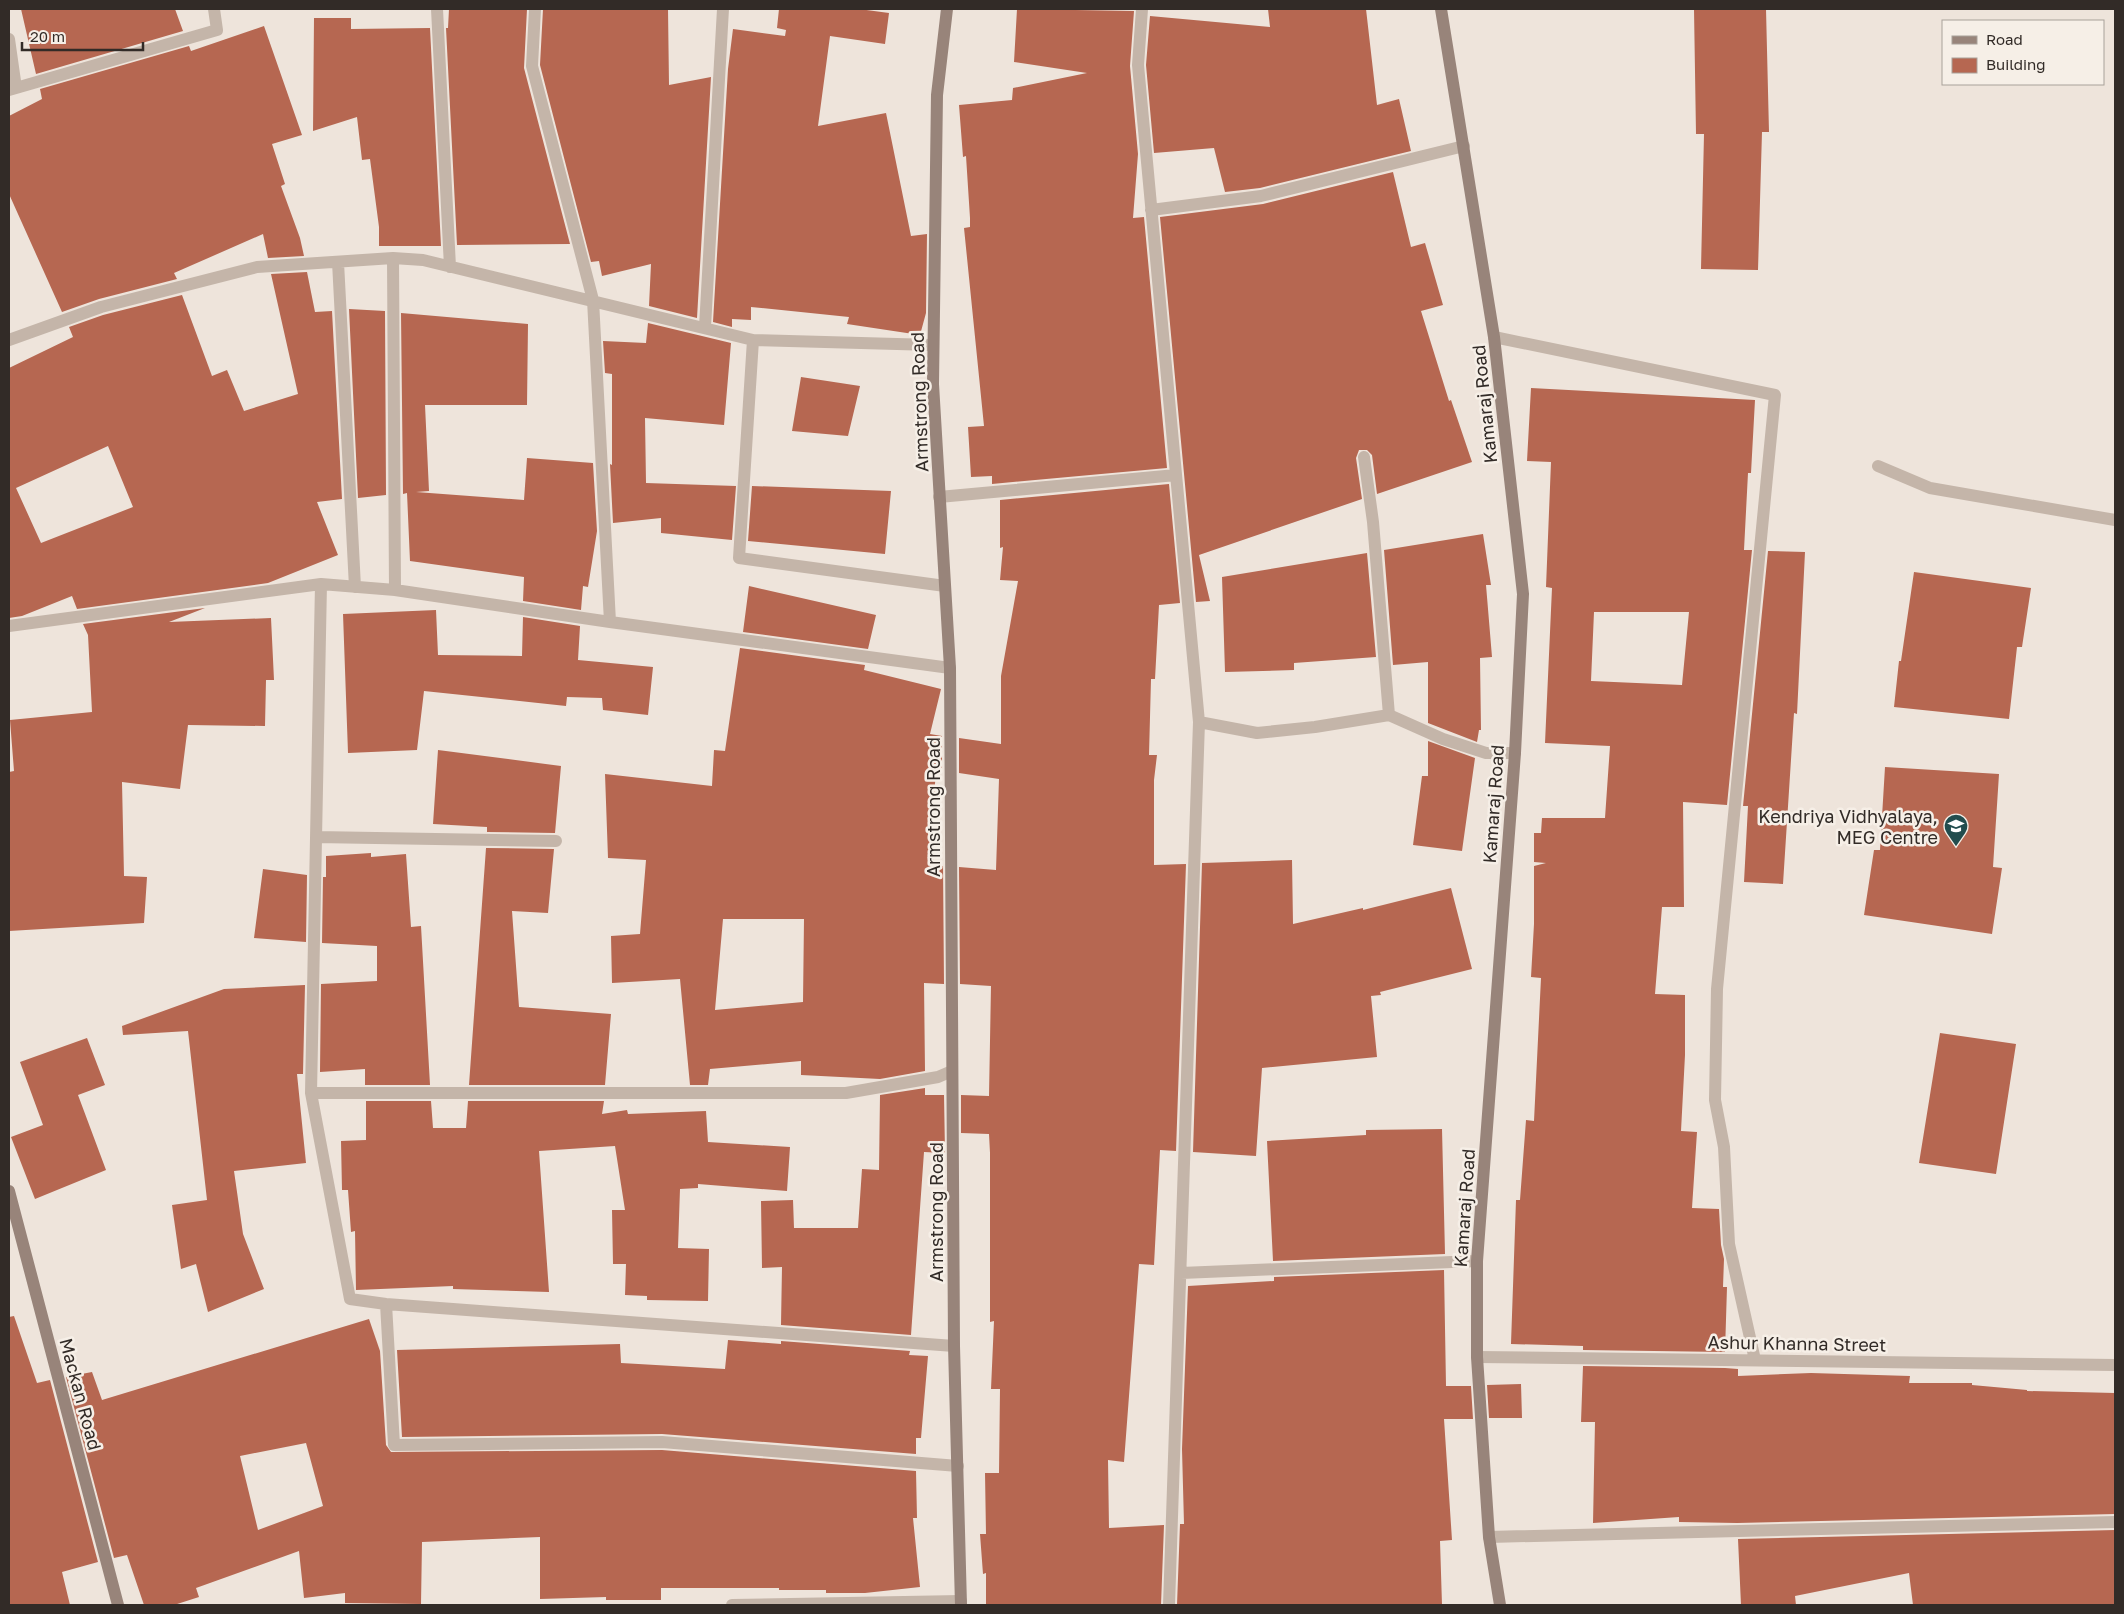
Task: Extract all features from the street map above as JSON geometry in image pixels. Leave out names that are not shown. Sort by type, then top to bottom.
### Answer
[{"type":"street","points":[[9,39],[12,89],[217,30],[214,9]]},
{"type":"street","points":[[437,9],[450,267]]},
{"type":"street","points":[[535,9],[532,66],[593,300],[610,622]]},
{"type":"street","points":[[705,327],[723,9]]},
{"type":"street","name":"Armstrong Road","points":[[947,9],[937,95],[933,384],[950,668],[954,1346],[961,1603]]},
{"type":"street","points":[[1142,9],[1138,65],[1199,722],[1169,1605]]},
{"type":"street","name":"Kamaraj Road","points":[[1441,9],[1494,337],[1523,594],[1515,753],[1477,1262],[1477,1357],[1489,1537],[1500,1605]]},
{"type":"street","points":[[1151,210],[1261,196],[1464,146]]},
{"type":"street","points":[[393,258],[395,590]]},
{"type":"street","points":[[9,340],[102,307],[257,267],[393,258],[424,260],[753,340],[933,345]]},
{"type":"street","points":[[338,262],[355,587]]},
{"type":"street","points":[[1494,337],[1775,395],[1717,989],[1715,1100],[1724,1147],[1729,1244],[1755,1360]]},
{"type":"street","points":[[753,340],[739,558],[945,586]]},
{"type":"street","points":[[1364,457],[1373,522],[1389,715]]},
{"type":"street","points":[[1878,466],[1930,488],[2115,520]]},
{"type":"street","points":[[939,496],[1176,475]]},
{"type":"street","points":[[321,584],[312,1094],[350,1299],[386,1304],[954,1346]]},
{"type":"street","points":[[9,626],[321,584],[395,590],[610,622],[950,668]]},
{"type":"street","points":[[1199,722],[1257,733],[1315,727],[1389,715],[1444,739],[1486,753],[1515,753]]},
{"type":"street","points":[[316,837],[556,841]]},
{"type":"street","points":[[312,1094],[846,1093],[938,1077],[952,1071]]},
{"type":"street","name":"Mackan Road","points":[[9,1191],[118,1605]]},
{"type":"street","points":[[1180,1273],[1477,1262]]},
{"type":"street","points":[[386,1304],[394,1445],[662,1442],[958,1466]]},
{"type":"street","name":"Ashur Khanna Street","points":[[1477,1357],[2115,1365]]},
{"type":"street","points":[[1489,1537],[2115,1522]]},
{"type":"street","points":[[732,1605],[961,1603]]},
{"type":"building","points":[[21,9],[175,9],[183,31],[36,74]]},
{"type":"building","points":[[449,9],[527,9],[524,68],[570,244],[457,245],[446,28],[448,28]]},
{"type":"building","points":[[543,9],[668,9],[669,85],[711,77],[697,318],[649,306],[651,264],[602,276],[599,261],[591,262],[540,65]]},
{"type":"building","points":[[779,9],[859,9],[889,13],[885,44],[830,36],[818,126],[886,113],[911,236],[927,234],[926,313],[920,335],[847,324],[849,317],[751,307],[751,320],[732,319],[732,327],[713,322],[728,69],[733,29],[785,36],[786,30],[777,28]]},
{"type":"building","points":[[1017,9],[1134,11],[1130,66],[1138,154],[1133,218],[1144,217],[1167,468],[992,484],[992,476],[971,477],[968,427],[984,426],[964,228],[970,227],[970,218],[966,156],[963,157],[959,105],[1012,100],[1013,88],[1087,73],[1014,62]]},
{"type":"building","points":[[1268,9],[1366,9],[1377,105],[1399,99],[1411,151],[1260,188],[1225,192],[1214,148],[1154,153],[1146,65],[1150,16],[1270,27]]},
{"type":"building","points":[[1694,9],[1766,9],[1769,132],[1762,132],[1758,270],[1701,269],[1704,134],[1696,134]]},
{"type":"building","points":[[314,18],[351,18],[351,29],[430,28],[441,246],[379,246],[379,227],[370,159],[362,160],[357,117],[313,131]]},
{"type":"building","points":[[264,26],[302,135],[272,144],[285,184],[281,186],[300,238],[304,256],[268,258],[263,234],[174,273],[177,279],[99,299],[62,312],[9,194],[9,116],[42,99],[40,89],[189,46],[191,51]]},
{"type":"building","points":[[1393,172],[1411,247],[1425,243],[1443,305],[1421,311],[1449,401],[1451,400],[1472,462],[1377,494],[1372,455],[1367,450],[1359,450],[1356,458],[1362,499],[1199,555],[1210,601],[1196,602],[1160,217],[1263,204]]},
{"type":"building","points":[[307,272],[315,312],[332,311],[342,499],[317,502],[338,555],[268,583],[77,609],[72,596],[22,616],[9,618],[9,368],[73,337],[69,327],[103,315],[182,295],[212,376],[227,370],[244,411],[298,394],[271,274]],"holes":[[[108,446],[133,507],[41,543],[16,488]]]},
{"type":"building","points":[[349,309],[385,311],[386,495],[358,498]]},
{"type":"building","points":[[401,313],[528,324],[527,405],[425,405],[429,491],[416,492],[524,500],[527,458],[593,463],[597,531],[588,587],[583,586],[581,610],[523,601],[524,577],[410,561],[407,493],[403,494]]},
{"type":"building","points":[[648,323],[731,343],[724,425],[645,418],[646,483],[736,486],[732,540],[661,533],[661,518],[613,523],[610,464],[612,465],[612,374],[605,373],[603,341],[646,343]]},
{"type":"building","points":[[801,377],[860,386],[848,436],[792,431]]},
{"type":"building","points":[[1531,388],[1755,400],[1751,473],[1748,473],[1744,550],[1752,550],[1727,805],[1683,802],[1684,907],[1662,907],[1655,994],[1685,995],[1685,1055],[1681,1131],[1697,1132],[1692,1208],[1719,1209],[1721,1245],[1724,1259],[1723,1287],[1727,1287],[1725,1352],[1583,1350],[1583,1346],[1511,1344],[1516,1200],[1520,1200],[1526,1120],[1534,1121],[1541,978],[1531,977],[1534,924],[1534,866],[1546,863],[1534,862],[1534,833],[1541,833],[1542,818],[1605,818],[1610,746],[1545,743],[1552,588],[1546,587],[1551,462],[1527,461]],"holes":[[[1594,612],[1689,612],[1682,685],[1591,681]]]},
{"type":"building","points":[[1169,484],[1180,603],[1159,605],[1155,679],[1151,679],[1149,755],[1157,755],[1154,780],[1154,865],[1186,864],[1176,1151],[1160,1150],[1154,1265],[1139,1264],[1124,1462],[1108,1460],[1109,1528],[1164,1525],[1161,1605],[986,1605],[986,1573],[983,1574],[980,1534],[986,1534],[985,1473],[999,1473],[1000,1389],[991,1389],[994,1321],[990,1322],[990,1153],[989,1134],[961,1133],[961,1095],[989,1096],[991,986],[960,984],[959,867],[996,870],[999,779],[959,773],[959,738],[1001,744],[1001,676],[1018,581],[1000,580],[1003,547],[1000,548],[1000,500]]},
{"type":"building","points":[[752,486],[891,491],[885,554],[748,541]]},
{"type":"building","points":[[1483,534],[1491,585],[1486,585],[1492,657],[1480,658],[1481,730],[1479,730],[1477,742],[1428,723],[1428,662],[1393,665],[1384,550]]},
{"type":"building","points":[[1768,551],[1805,552],[1797,714],[1794,713],[1783,884],[1744,882],[1748,806],[1743,806]]},
{"type":"building","points":[[1367,553],[1376,657],[1294,663],[1294,670],[1225,672],[1222,577]]},
{"type":"building","points":[[1914,572],[2031,588],[2022,647],[2017,647],[2009,719],[1894,707],[1899,661],[1901,661]]},
{"type":"building","points":[[749,586],[876,615],[868,649],[743,632]]},
{"type":"building","points":[[205,608],[169,622],[271,618],[274,680],[266,680],[265,726],[188,725],[180,789],[122,782],[124,876],[147,877],[144,923],[9,931],[9,772],[14,771],[10,720],[92,712],[88,635],[83,624]]},
{"type":"building","points":[[436,610],[438,655],[522,656],[523,617],[580,626],[578,660],[653,667],[648,715],[603,710],[602,698],[567,697],[566,706],[424,691],[417,750],[348,753],[343,614]]},
{"type":"building","points":[[740,648],[865,665],[864,670],[941,689],[930,734],[942,736],[942,770],[936,770],[930,852],[934,853],[934,865],[943,866],[944,984],[924,983],[925,1071],[880,1079],[801,1075],[801,1061],[710,1069],[708,1085],[690,1085],[680,979],[612,983],[611,936],[640,934],[646,860],[608,858],[605,774],[712,786],[714,750],[725,751]],"holes":[[[723,919],[804,919],[803,1002],[715,1010]]]},
{"type":"building","points":[[1428,741],[1475,758],[1462,851],[1413,845],[1422,776],[1428,776]]},
{"type":"building","points":[[438,750],[561,766],[555,833],[487,832],[487,827],[433,824]]},
{"type":"building","points":[[1885,767],[1999,774],[1993,867],[2002,868],[1992,934],[1864,915],[1874,850],[1880,850]]},
{"type":"building","points":[[486,848],[554,849],[548,913],[512,911],[519,1007],[611,1014],[605,1085],[469,1085]]},
{"type":"building","points":[[371,853],[371,857],[406,854],[411,927],[421,926],[430,1085],[365,1085],[365,1069],[320,1072],[321,984],[377,981],[377,946],[322,943],[323,877],[326,877],[326,856]]},
{"type":"building","points":[[1292,860],[1293,924],[1363,908],[1363,910],[1451,888],[1472,969],[1380,992],[1381,995],[1371,996],[1377,1057],[1262,1068],[1256,1156],[1193,1152],[1202,863]]},
{"type":"building","points":[[263,869],[307,875],[306,942],[254,938]]},
{"type":"building","points":[[305,985],[303,1074],[297,1074],[306,1163],[234,1171],[243,1234],[264,1289],[208,1312],[196,1264],[181,1269],[172,1205],[207,1200],[188,1031],[123,1035],[122,1026],[224,989]]},
{"type":"building","points":[[1940,1033],[2016,1044],[1996,1174],[1919,1163]]},
{"type":"building","points":[[87,1038],[105,1085],[78,1095],[106,1170],[35,1199],[11,1137],[43,1125],[20,1062]]},
{"type":"building","points":[[925,1088],[925,1095],[944,1095],[945,1153],[924,1152],[911,1335],[781,1325],[782,1267],[762,1268],[761,1201],[793,1200],[794,1228],[858,1228],[862,1169],[879,1170],[880,1095]]},
{"type":"building","points":[[366,1101],[431,1101],[433,1128],[466,1128],[468,1101],[604,1101],[602,1114],[627,1110],[628,1114],[706,1111],[708,1142],[790,1147],[787,1191],[698,1184],[698,1188],[680,1189],[678,1248],[709,1249],[708,1301],[647,1300],[647,1296],[625,1295],[626,1264],[613,1264],[612,1210],[625,1210],[615,1146],[539,1151],[549,1292],[453,1289],[453,1286],[356,1290],[355,1231],[351,1232],[348,1190],[342,1190],[341,1141],[366,1140]]},
{"type":"building","points":[[1442,1129],[1445,1254],[1273,1261],[1267,1141],[1366,1135],[1366,1130]]},
{"type":"building","points":[[1444,1270],[1446,1386],[1471,1386],[1473,1419],[1444,1419],[1452,1540],[1440,1541],[1442,1605],[1177,1605],[1180,1524],[1184,1524],[1182,1449],[1188,1286],[1274,1281],[1274,1277]]},
{"type":"building","points":[[14,1316],[37,1383],[50,1380],[98,1562],[62,1572],[70,1605],[9,1605],[9,1317]]},
{"type":"building","points":[[369,1319],[380,1351],[386,1445],[391,1452],[662,1450],[916,1471],[917,1518],[913,1518],[920,1587],[865,1593],[826,1593],[826,1590],[779,1590],[779,1588],[661,1588],[661,1600],[606,1600],[606,1597],[540,1599],[540,1537],[422,1542],[421,1604],[345,1603],[345,1593],[304,1598],[299,1551],[196,1588],[199,1597],[174,1605],[144,1605],[127,1555],[114,1558],[66,1377],[92,1372],[102,1400]],"holes":[[[306,1443],[323,1506],[258,1530],[240,1456]]]},
{"type":"building","points":[[728,1340],[781,1344],[781,1341],[910,1351],[909,1355],[928,1356],[921,1438],[916,1438],[916,1454],[662,1434],[402,1437],[397,1350],[620,1344],[621,1363],[725,1369]]},
{"type":"building","points":[[1583,1366],[1725,1368],[1738,1369],[1738,1376],[1811,1373],[1910,1376],[1909,1383],[1972,1383],[1972,1385],[2027,1391],[2115,1393],[2115,1514],[1737,1523],[1679,1522],[1679,1517],[1593,1523],[1595,1422],[1581,1422]]},
{"type":"building","points":[[1521,1384],[1522,1418],[1489,1418],[1487,1385]]},
{"type":"building","points":[[2115,1530],[2115,1605],[1913,1605],[1909,1573],[1795,1596],[1796,1605],[1741,1605],[1738,1539]]},
{"type":"place","name":"Kendriya Vidhyalaya, MEG Centre","points":[[1956,847]]}]
